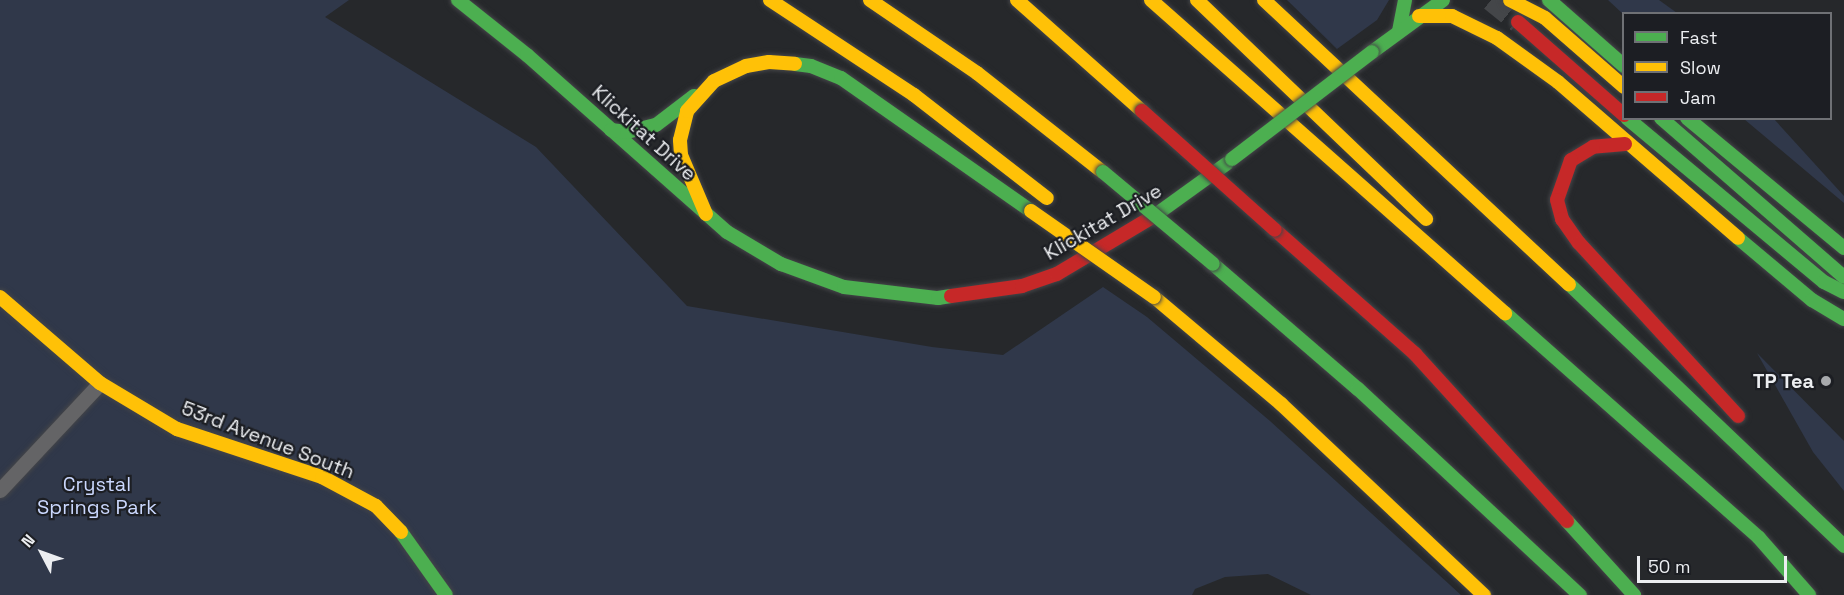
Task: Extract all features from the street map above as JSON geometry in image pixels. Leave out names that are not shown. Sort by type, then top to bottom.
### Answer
[{"type":"main road","name":"Klickitat Drive","points":[[458,0],[706,214],[781,264],[844,287],[907,297],[984,294],[1058,274],[1168,208],[1399,31],[1443,0]]},
{"type":"main road","points":[[770,0],[914,95],[1051,202]]},
{"type":"main road","points":[[870,0],[977,73],[1213,264],[1358,389],[1580,595]]},
{"type":"main road","points":[[1017,0],[1416,354],[1634,595]]},
{"type":"main road","points":[[1151,0],[1759,538],[1809,595]]},
{"type":"main road","points":[[1264,0],[1299,37],[1651,359],[1844,545]]},
{"type":"main road","points":[[1399,31],[1405,0]]},
{"type":"main road","points":[[1510,0],[1545,18],[1622,86]]},
{"type":"main road","points":[[1549,0],[1622,65]]},
{"type":"main road","points":[[1419,16],[1459,1]]},
{"type":"main road","points":[[1199,2],[1436,229]]},
{"type":"main road","points":[[1419,16],[1452,16],[1479,26],[1558,82],[1625,144],[1812,300],[1844,319]]},
{"type":"main road","points":[[1518,22],[1622,115]]},
{"type":"main road","points":[[611,130],[634,132],[656,125],[703,89],[727,74],[769,62],[791,62],[829,72],[1154,297],[1289,411],[1484,595]]},
{"type":"main road","points":[[703,89],[687,111],[680,140],[684,168],[706,214]]},
{"type":"main road","points":[[1629,120],[1824,282],[1844,292]]},
{"type":"main road","points":[[1663,120],[1844,277]]},
{"type":"main road","points":[[1689,120],[1844,248]]},
{"type":"main road","points":[[1625,144],[1593,147],[1571,160],[1560,180],[1557,200],[1562,219],[1600,267],[1751,429]]},
{"type":"main road","points":[[1097,237],[1154,297]]},
{"type":"main road","points":[[1461,254],[1644,436]]},
{"type":"main road","points":[[1824,282],[1844,310]]},
{"type":"main road","name":"53rd Avenue South","points":[[0,297],[99,382],[177,429],[346,487],[376,506],[400,531],[446,595]]},
{"type":"main road","points":[[1785,469],[1844,545]]},
{"type":"street","points":[[0,490],[99,382]]},
{"type":"green space","name":"Crystal Springs Park","points":[[0,0],[349,0],[325,17],[536,147],[687,306],[932,347],[1003,355],[1103,287],[1147,317],[1270,421],[1461,595],[1311,595],[1268,574],[1225,577],[1195,589],[1192,595],[0,595]]},
{"type":"green space","points":[[1287,0],[1389,0],[1377,20],[1337,49]]},
{"type":"green space","points":[[1608,0],[1659,0],[1676,12],[1622,12]]},
{"type":"green space","points":[[1745,120],[1775,120],[1844,196],[1844,203]]},
{"type":"green space","points":[[1757,353],[1844,441],[1844,491],[1813,452]]},
{"type":"tunnel","points":[[1491,0],[1518,22]]},
{"type":"traffic: fast","points":[[458,0],[527,55],[727,232],[781,264],[844,287],[938,298],[951,296]]},
{"type":"traffic: fast","points":[[1399,31],[1405,0]]},
{"type":"traffic: fast","points":[[1372,52],[1443,0]]},
{"type":"traffic: fast","points":[[1549,0],[1622,64]]},
{"type":"traffic: fast","points":[[1232,159],[1372,52]]},
{"type":"traffic: fast","points":[[795,64],[811,66],[841,78],[1031,211]]},
{"type":"traffic: fast","points":[[611,130],[627,132],[656,125],[694,96]]},
{"type":"traffic: fast","points":[[1629,120],[1824,282],[1844,292]]},
{"type":"traffic: fast","points":[[1663,120],[1844,277]]},
{"type":"traffic: fast","points":[[1689,120],[1844,248]]},
{"type":"traffic: fast","points":[[1154,216],[1226,164]]},
{"type":"traffic: fast","points":[[1103,172],[1213,264]]},
{"type":"traffic: fast","points":[[1738,238],[1812,300],[1844,319]]},
{"type":"traffic: fast","points":[[1213,264],[1358,389],[1580,595]]},
{"type":"traffic: fast","points":[[1569,284],[1844,546]]},
{"type":"traffic: fast","points":[[1505,313],[1759,538],[1809,595]]},
{"type":"traffic: fast","points":[[1567,521],[1634,595]]},
{"type":"traffic: fast","points":[[401,532],[446,595]]},
{"type":"traffic: slow","points":[[770,0],[914,95],[1047,198]]},
{"type":"traffic: slow","points":[[870,0],[977,73],[1103,172]]},
{"type":"traffic: slow","points":[[1017,0],[1142,111]]},
{"type":"traffic: slow","points":[[1151,0],[1505,313]]},
{"type":"traffic: slow","points":[[1197,0],[1426,219]]},
{"type":"traffic: slow","points":[[1264,0],[1569,284]]},
{"type":"traffic: slow","points":[[1510,0],[1545,18],[1622,85]]},
{"type":"traffic: slow","points":[[1419,16],[1452,16],[1497,38],[1558,82],[1738,238]]},
{"type":"traffic: slow","points":[[706,214],[681,155],[680,140],[687,111],[714,81],[746,66],[769,62],[795,64]]},
{"type":"traffic: slow","points":[[1031,211],[1154,297]]},
{"type":"traffic: slow","points":[[0,297],[100,383],[177,429],[322,477],[376,506],[401,532]]},
{"type":"traffic: slow","points":[[1154,297],[1281,404],[1484,595]]},
{"type":"traffic: jam","points":[[1518,22],[1622,113]]},
{"type":"traffic: jam","points":[[1142,111],[1275,230]]},
{"type":"traffic: jam","points":[[1625,144],[1593,147],[1571,160],[1557,200],[1562,219],[1579,243],[1738,416]]},
{"type":"traffic: jam","points":[[951,296],[1022,286],[1057,274],[1154,216]]},
{"type":"traffic: jam","points":[[1275,230],[1415,354],[1567,521]]},
{"type":"place","name":"TP Tea","points":[[1826,381]]}]
